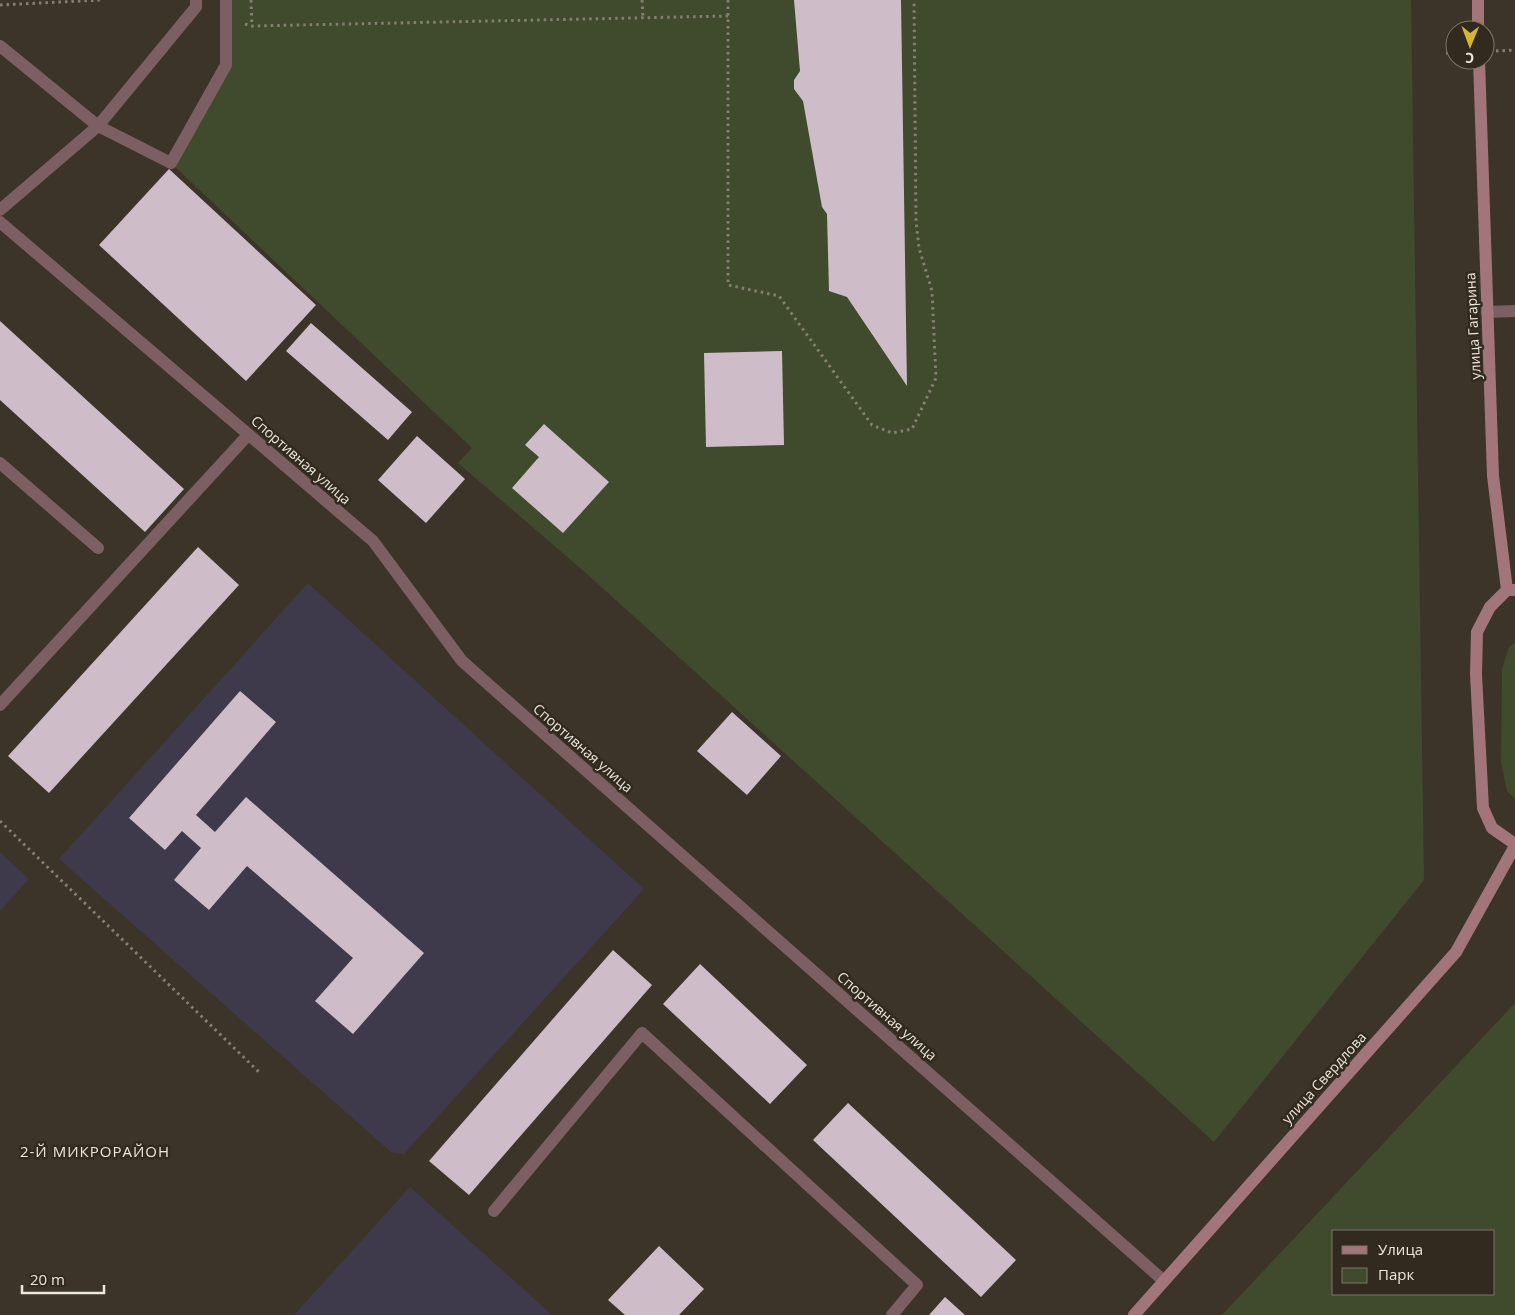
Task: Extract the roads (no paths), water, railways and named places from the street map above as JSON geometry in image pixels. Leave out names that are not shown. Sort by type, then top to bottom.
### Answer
[{"type":"main road","points":[[1478,0],[1478,20]]},
{"type":"main road","name":"улица Гагарина","points":[[1479,70],[1493,476],[1511,590]]},
{"type":"main road","points":[[1511,590],[1490,607],[1477,632],[1476,674],[1483,808],[1492,828],[1515,845]]},
{"type":"main road","name":"улица Свердлова","points":[[1134,1315],[1456,952],[1515,845]]},
{"type":"street","points":[[0,210],[98,126],[196,7],[196,0]]},
{"type":"street","points":[[0,46],[98,126],[170,163],[226,65],[226,0]]},
{"type":"street","name":"Спортивная улица","points":[[0,222],[372,541],[462,661],[1164,1280]]},
{"type":"street","points":[[1486,312],[1515,311]]},
{"type":"street","points":[[0,705],[248,435]]},
{"type":"street","points":[[0,463],[98,548]]},
{"type":"street","points":[[494,1211],[642,1033],[917,1285],[892,1315]]},
{"type":"district","name":"2-Й МИКРОРАЙОН","points":[[95,1152]]}]
